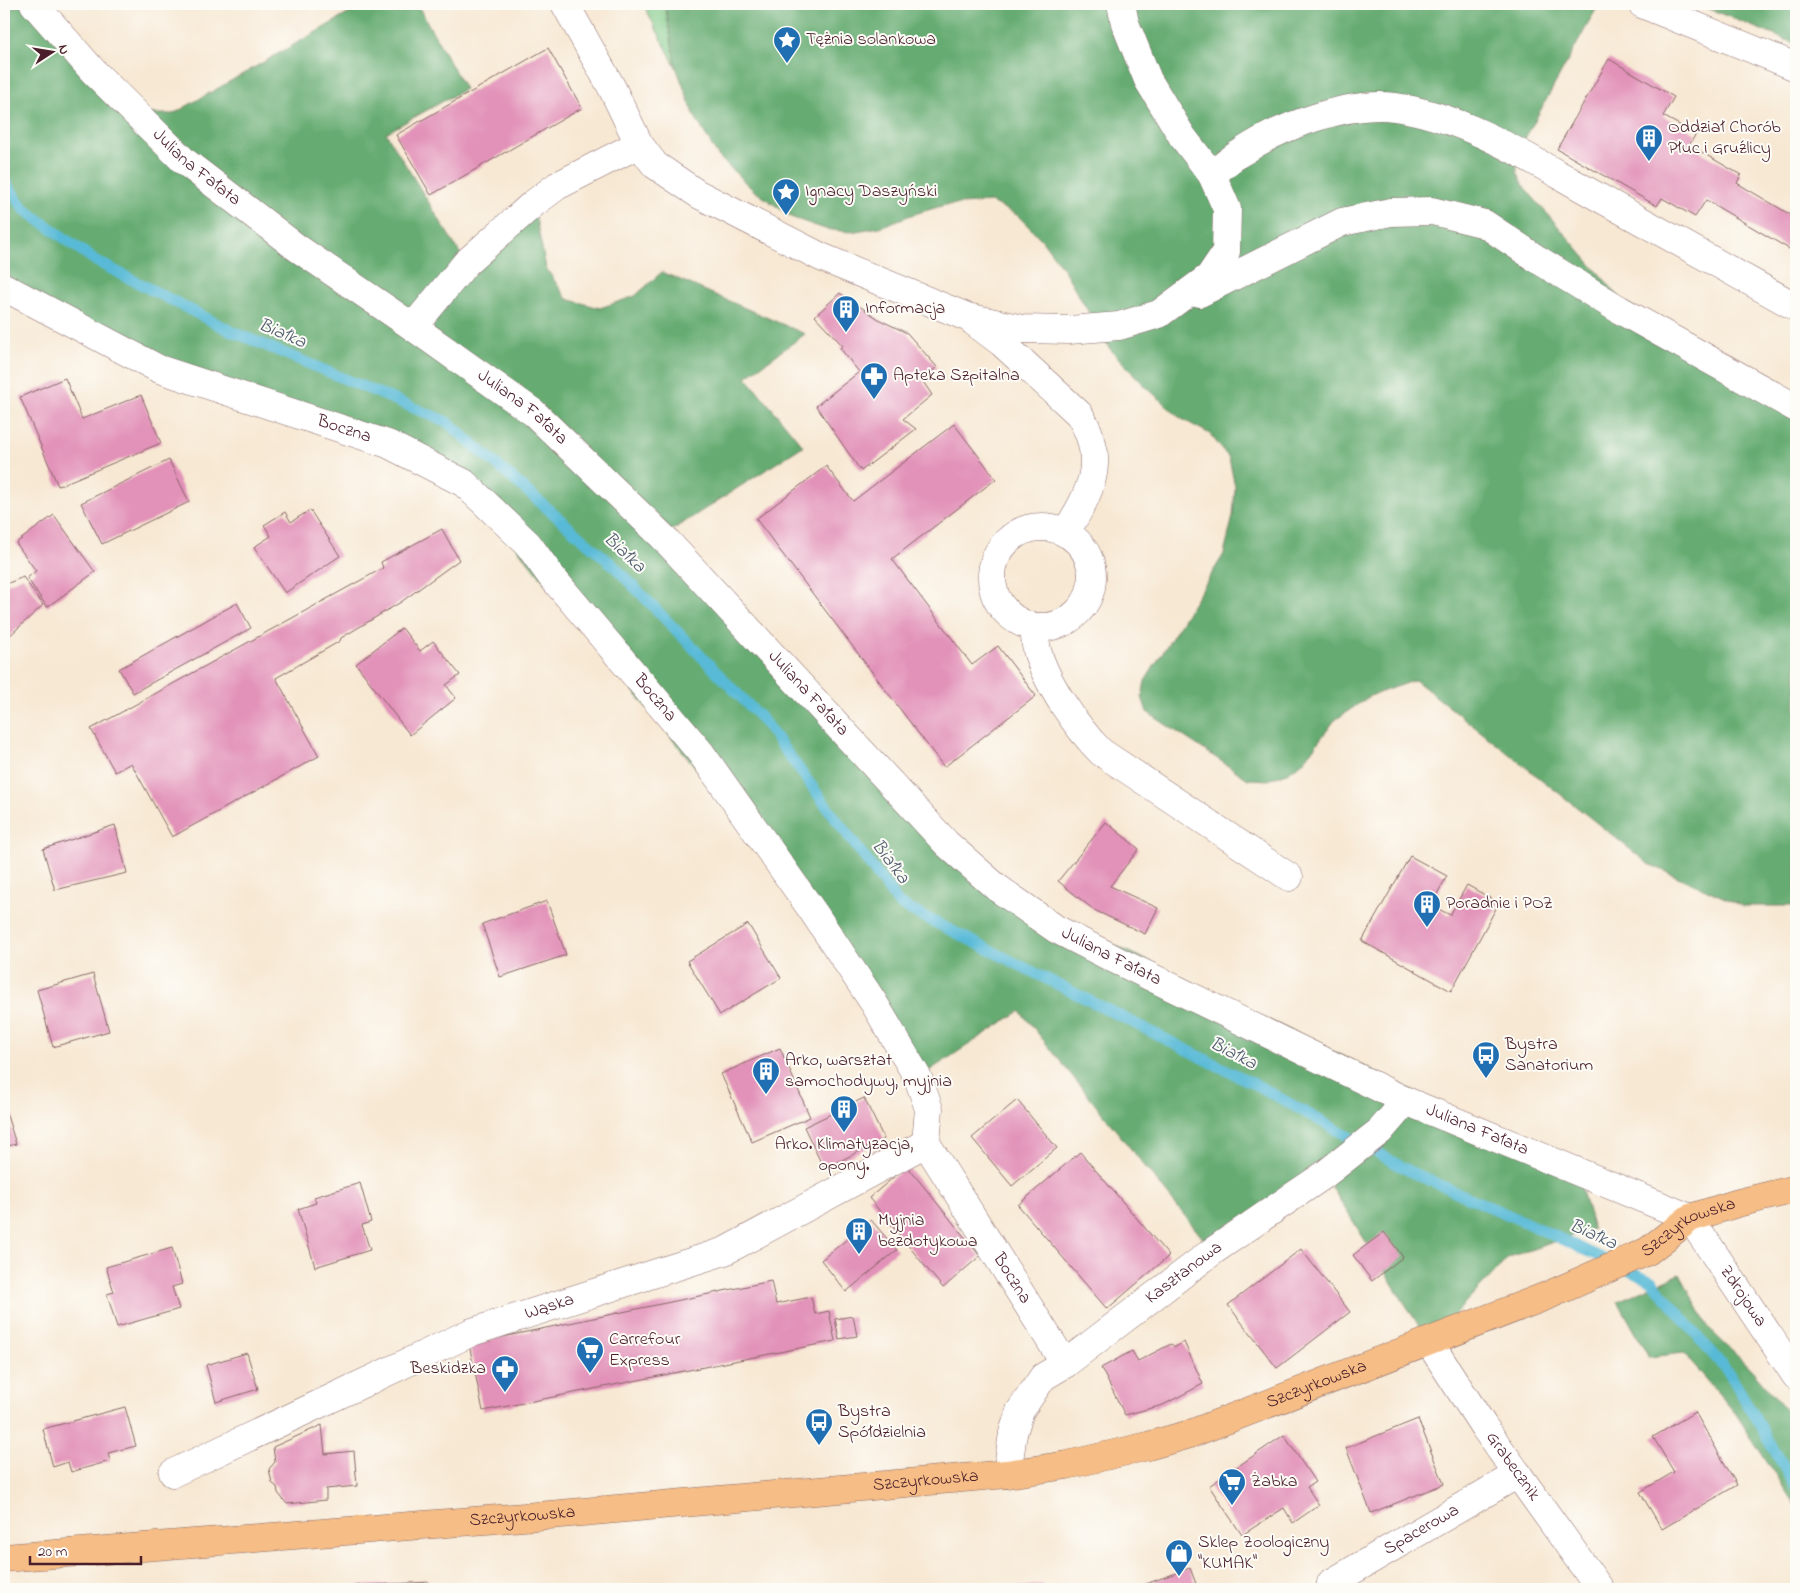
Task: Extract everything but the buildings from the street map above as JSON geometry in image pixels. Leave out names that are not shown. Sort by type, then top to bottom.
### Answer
[{"type":"main road","name":"Szczyrkowska","points":[[4,1558],[549,1515],[1006,1474],[1075,1464],[1190,1434],[1429,1342],[1590,1277],[1644,1252],[1690,1218],[1738,1203],[1796,1189]]},
{"type":"street","name":"Juliana Fałata","points":[[34,4],[93,71],[184,161],[296,247],[413,326],[534,413],[663,537],[947,844],[996,887],[1056,929],[1406,1101],[1690,1218]]},
{"type":"street","points":[[565,4],[612,88],[639,144],[655,166],[698,194],[821,257],[967,317],[1022,329],[1070,330],[1119,326],[1159,314],[1342,222],[1391,212],[1432,211],[1485,224],[1537,259],[1620,310],[1796,408]]},
{"type":"street","points":[[1121,4],[1125,23],[1148,80],[1182,136],[1212,175],[1227,209],[1226,252],[1209,278],[1159,314]]},
{"type":"street","points":[[1642,4],[1796,67]]},
{"type":"street","points":[[1212,175],[1242,152],[1278,133],[1313,118],[1349,109],[1394,107],[1452,122],[1506,146],[1796,307]]},
{"type":"street","points":[[413,326],[466,263],[533,204],[557,186],[639,144]]},
{"type":"street","name":"Boczna","points":[[4,287],[159,369],[388,444],[464,483],[528,544],[551,576],[701,753],[814,913],[874,1003],[918,1078],[929,1109],[926,1143],[1065,1364]]},
{"type":"street","points":[[967,317],[1002,343],[1079,414],[1087,428],[1095,460],[1094,476],[1086,498],[1065,533]]},
{"type":"street","points":[[1032,528],[1048,528],[1065,533],[1081,546],[1090,562],[1092,579],[1088,597],[1078,612],[1065,622],[1051,627],[1034,627],[1017,621],[1005,612],[996,597],[991,580],[996,556],[1006,541],[1015,534],[1032,528]]},
{"type":"street","points":[[1034,627],[1037,650],[1044,668],[1061,699],[1087,738],[1100,752],[1288,876]]},
{"type":"street","name":"Kasztanowa","points":[[1006,1474],[1012,1434],[1020,1410],[1043,1377],[1065,1364],[1213,1251],[1342,1161],[1380,1131],[1406,1101]]},
{"type":"street","name":"Wąska","points":[[173,1473],[472,1332],[725,1252],[926,1143]]},
{"type":"street","name":"Zdrojowa","points":[[1690,1218],[1796,1376]]},
{"type":"street","name":"Grabecznik","points":[[1429,1342],[1484,1427],[1600,1589]]},
{"type":"street","name":"Spacerowa","points":[[1330,1589],[1331,1583],[1518,1474]]},
{"type":"green space","points":[[27,4],[136,114],[173,114],[365,4],[417,4],[465,89],[386,133],[466,263],[533,204],[546,268],[567,299],[600,308],[635,296],[662,272],[805,334],[746,377],[803,446],[663,536],[996,887],[1576,1170],[1593,1229],[1509,1257],[1429,1342],[1324,1175],[1213,1251],[1020,1011],[918,1078],[814,913],[464,483],[159,369],[4,277],[4,9]]},
{"type":"green space","points":[[643,4],[665,4],[676,67]]},
{"type":"green space","points":[[665,4],[1599,4],[1517,153],[1517,172],[1525,188],[1622,300],[1796,409],[1796,906],[1743,906],[1649,864],[1415,680],[1370,696],[1335,720],[1303,762],[1287,773],[1268,780],[1248,779],[1147,712],[1142,697],[1145,681],[1224,554],[1233,516],[1235,487],[1229,458],[1210,434],[1180,418],[1144,385],[1110,349],[1064,270],[1042,240],[1017,215],[991,202],[945,205],[880,227],[850,232],[825,229],[793,218],[752,189],[718,156],[694,115],[676,67]]},
{"type":"green space","points":[[1697,4],[1796,4],[1796,44]]},
{"type":"green space","points":[[1680,1274],[1709,1329],[1750,1368],[1796,1421],[1796,1507],[1736,1414],[1684,1353],[1649,1357],[1618,1301]]},
{"type":"waterway","name":"Białka","points":[[4,180],[24,209],[96,261],[231,331],[447,422],[613,565],[762,719],[899,904],[1262,1088],[1413,1173],[1652,1281],[1731,1376],[1796,1487]]},
{"type":"place","name":"Tężnia solankowa","points":[[787,64]]},
{"type":"place","name":"Oddział Chorób Płuc i Gruźlicy","points":[[1649,162]]},
{"type":"place","name":"Ignacy Daszyński","points":[[786,216]]},
{"type":"place","name":"Informacja","points":[[846,333]]},
{"type":"place","name":"Apteka Szpitalna","points":[[874,400]]},
{"type":"place","name":"Poradnie i POZ","points":[[1427,928]]},
{"type":"place","name":"Bystra Sanatorium","points":[[1486,1079]]},
{"type":"place","name":"Arko, warsztat samochodywy, myjnia","points":[[766,1095]]},
{"type":"place","name":"Arko. Klimatyzacja, opony.","points":[[844,1133]]},
{"type":"place","name":"Myjnia bezdotykowa","points":[[859,1255]]},
{"type":"place","name":"Carrefour Express","points":[[590,1374]]},
{"type":"place","name":"Beskidzka","points":[[505,1393]]},
{"type":"place","name":"Bystra Spółdzielnia","points":[[819,1446]]},
{"type":"place","name":"Żabka","points":[[1232,1506]]},
{"type":"place","name":"Sklep Zoologiczny \"KUMAK\"","points":[[1179,1577]]}]
